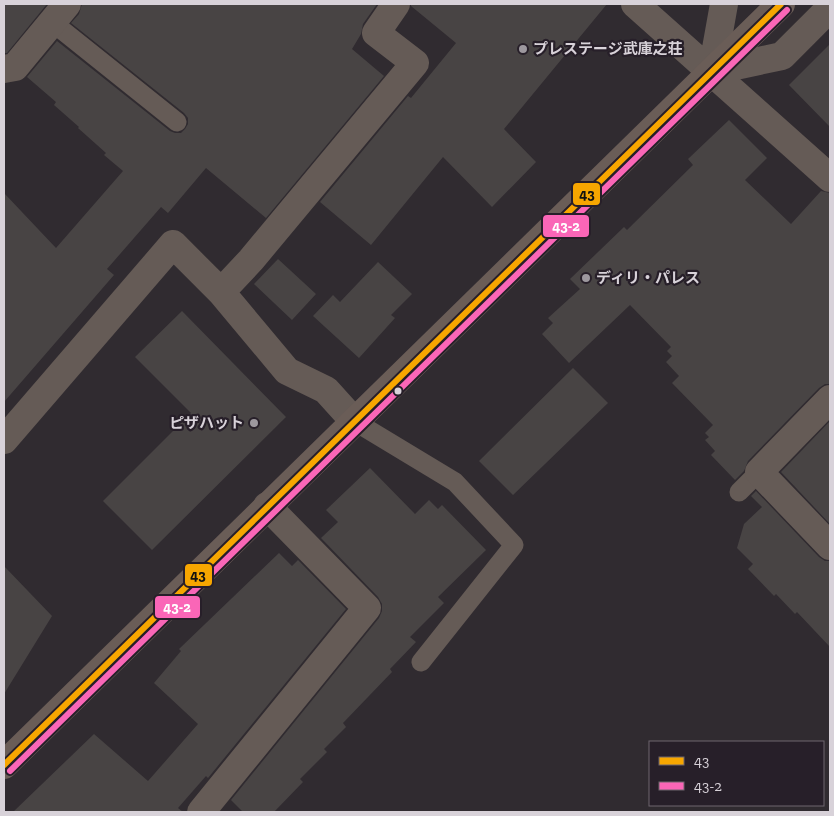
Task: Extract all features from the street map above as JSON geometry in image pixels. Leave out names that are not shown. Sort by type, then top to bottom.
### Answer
[{"type":"street","points":[[221,292],[251,260],[415,63],[376,33],[396,4]]},
{"type":"street","points":[[635,4],[830,178]]},
{"type":"street","points":[[712,71],[724,4]]},
{"type":"street","points":[[4,764],[782,4]]},
{"type":"street","points":[[712,71],[782,56],[830,8]]},
{"type":"street","points":[[4,69],[15,67],[60,13]]},
{"type":"street","points":[[4,440],[173,244],[221,292],[287,371],[326,390],[354,421]]},
{"type":"street","points":[[830,398],[759,472],[830,546]]},
{"type":"street","points":[[201,812],[367,608],[267,506]]},
{"type":"lane","points":[[60,13],[177,122]]},
{"type":"lane","points":[[354,421],[456,482],[514,545],[421,662]]},
{"type":"lane","points":[[739,492],[759,472]]},
{"type":"building","points":[[4,4],[47,4],[7,53],[4,53]]},
{"type":"building","points":[[82,4],[377,4],[363,24],[361,34],[352,49],[384,76],[266,218],[206,168],[168,213],[161,207],[107,269],[114,275],[4,402],[4,193],[56,248],[123,171],[104,155],[106,153],[54,105],[56,102],[27,77],[57,41],[170,131],[181,133],[188,124],[188,118],[184,113],[71,23],[79,14]]},
{"type":"building","points":[[411,4],[607,4],[504,129],[536,162],[492,207],[443,157],[371,245],[320,202],[408,96],[411,98],[456,43],[411,6]]},
{"type":"building","points":[[830,44],[830,127],[789,85]]},
{"type":"building","points":[[729,120],[767,158],[745,180],[791,224],[821,191],[830,193],[830,384],[825,384],[819,388],[748,461],[744,471],[735,480],[711,455],[715,451],[705,440],[709,437],[705,433],[713,425],[672,383],[679,376],[666,362],[672,356],[667,351],[671,347],[630,305],[569,363],[542,334],[553,323],[548,318],[580,289],[570,279],[624,227],[627,230],[693,165],[688,159]]},
{"type":"building","points":[[278,259],[316,294],[292,320],[254,284]]},
{"type":"building","points":[[378,262],[412,294],[391,315],[395,318],[359,358],[313,316],[333,295],[340,302]]},
{"type":"building","points":[[182,311],[286,417],[152,550],[103,501],[191,413],[135,357]]},
{"type":"building","points":[[573,368],[608,403],[513,495],[479,461]]},
{"type":"building","points":[[830,421],[830,524],[781,472]]},
{"type":"building","points":[[370,468],[415,514],[429,500],[438,509],[442,505],[486,550],[438,597],[444,603],[410,637],[416,642],[390,669],[392,672],[343,723],[346,727],[324,749],[327,752],[300,779],[303,782],[274,812],[243,812],[231,800],[379,618],[382,611],[382,604],[378,597],[321,538],[338,522],[326,510]]},
{"type":"building","points":[[756,491],[819,557],[825,561],[830,561],[830,647],[797,612],[795,614],[776,594],[774,596],[748,569],[753,564],[737,548],[744,524],[762,507],[751,496]]},
{"type":"building","points":[[279,553],[292,566],[298,560],[346,609],[208,778],[206,776],[178,808],[183,812],[13,812],[94,734],[148,781],[198,724],[154,683],[181,651],[179,649]]},
{"type":"building","points":[[4,566],[52,616],[4,694]]},
{"type":"transit line","name":"43","points":[[4,765],[781,4]]},
{"type":"transit line","name":"43-2","points":[[10,771],[787,10]]},
{"type":"place","name":"プレステージ武庫之荘","points":[[523,49]]},
{"type":"place","name":"ディリ・パレス","points":[[586,278]]},
{"type":"place","name":"ピザハット","points":[[254,423]]}]
